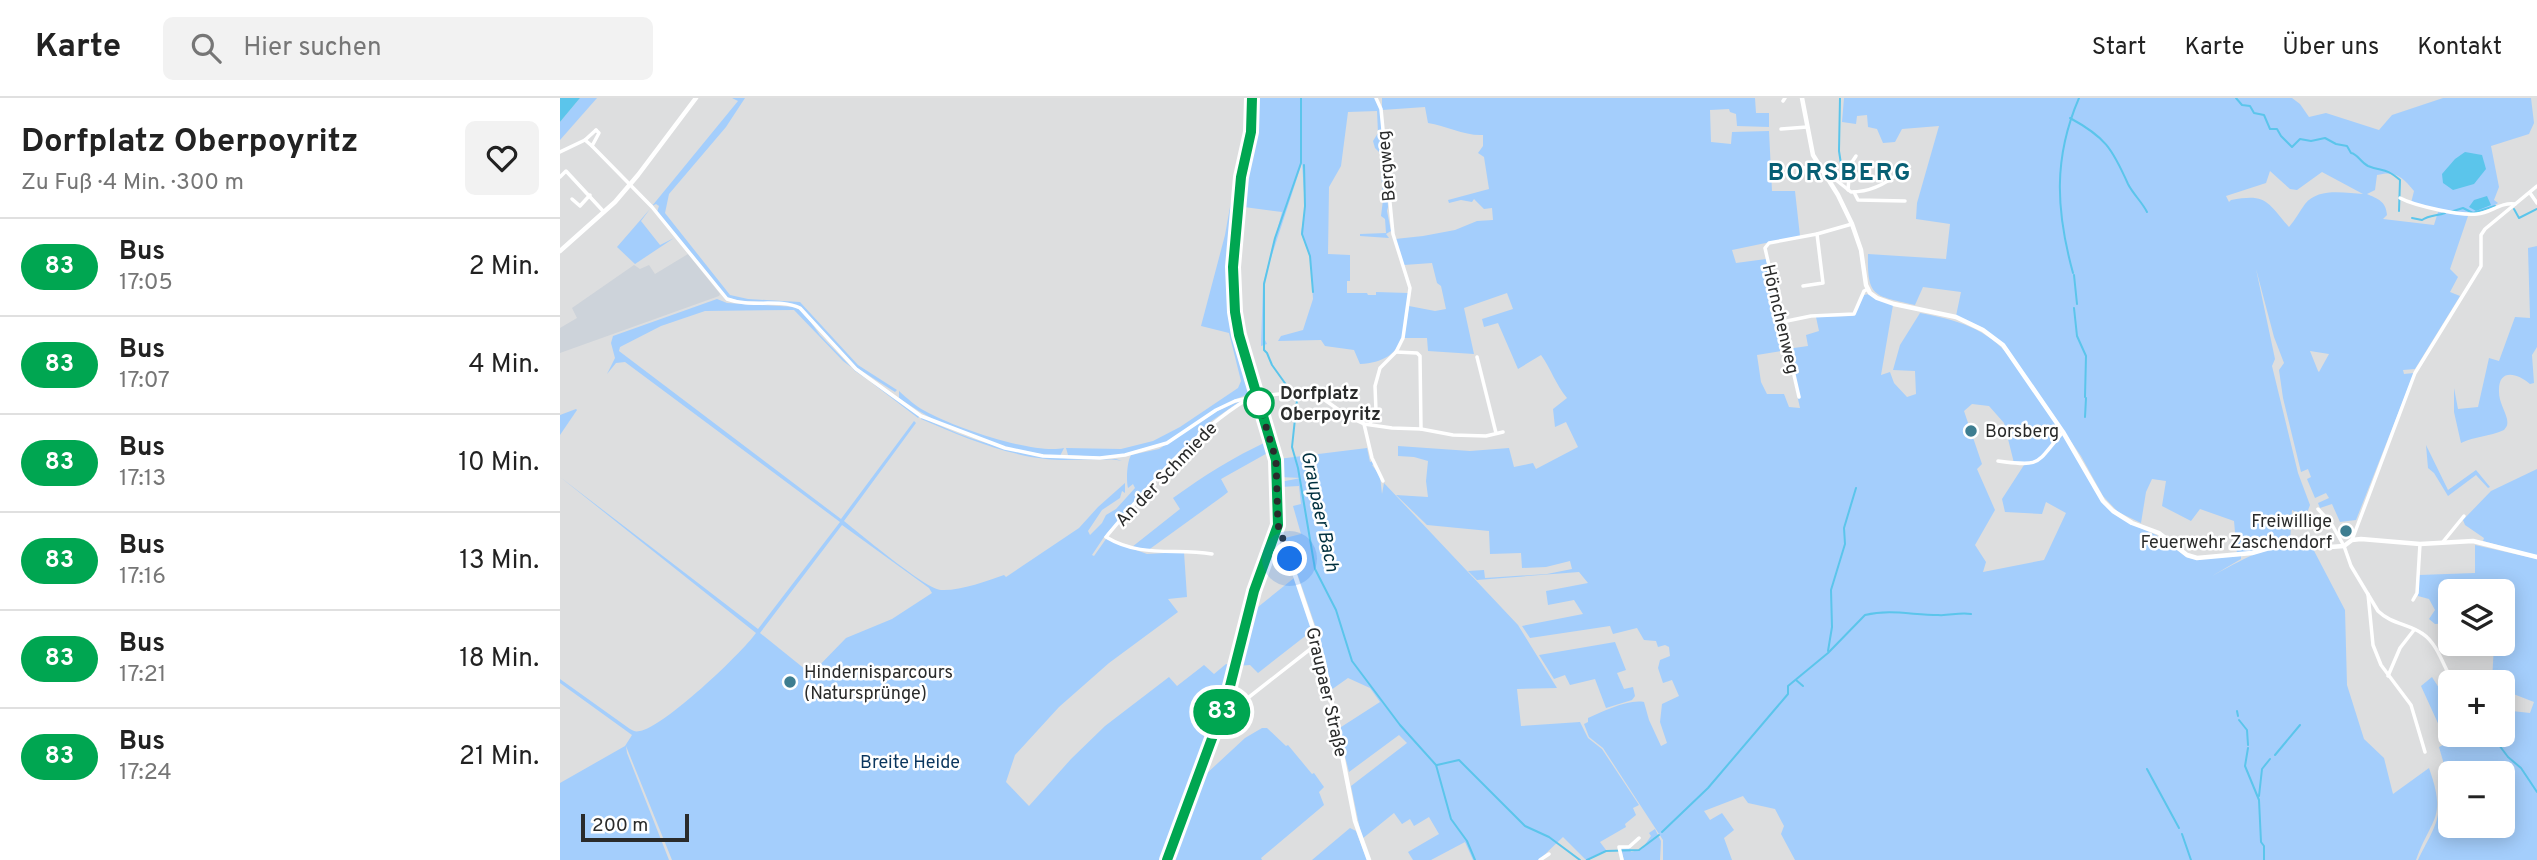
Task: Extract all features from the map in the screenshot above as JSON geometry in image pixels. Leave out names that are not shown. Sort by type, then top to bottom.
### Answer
[{"type":"street","points":[[560,251],[605,212],[696,98]]},
{"type":"street","points":[[1167,860],[1221,716],[1254,591],[1278,525],[1276,460],[1236,323],[1233,274],[1241,177],[1251,126],[1252,98]]},
{"type":"street","name":"Bergweg","points":[[1367,424],[1376,411],[1376,380],[1380,368],[1396,352],[1403,338],[1410,288],[1393,234],[1381,109],[1376,98]]},
{"type":"street","points":[[1802,98],[1809,144],[1852,224],[1861,250],[1868,289],[1877,298],[1922,311],[1956,317],[1990,335],[2009,353],[2032,391],[2063,432],[2103,501],[2121,516],[2152,530],[2190,556],[2252,553],[2290,542],[2330,547],[2344,545],[2352,540],[2420,544],[2473,541],[2537,557]]},
{"type":"street","points":[[1781,129],[1807,127]]},
{"type":"street","points":[[561,152],[585,140],[595,131],[599,133],[593,146]]},
{"type":"street","points":[[585,140],[652,207],[727,299],[740,303],[792,304],[800,307],[856,369],[921,416],[996,445],[1043,456],[1114,457],[1167,443],[1226,404],[1248,398],[1306,391],[1319,396],[1349,417],[1367,424],[1453,435],[1486,436],[1503,432]]},
{"type":"street","points":[[1848,190],[1850,165],[1856,156]]},
{"type":"street","points":[[1805,169],[1819,167]]},
{"type":"street","points":[[560,177],[566,171],[605,212]]},
{"type":"street","points":[[1828,179],[1836,180],[1854,192],[1867,191],[1900,172]]},
{"type":"street","points":[[2352,540],[2415,373],[2481,266],[2481,235],[2537,187]]},
{"type":"street","points":[[1838,195],[1848,190]]},
{"type":"street","points":[[1854,192],[1858,200],[1905,201]]},
{"type":"street","points":[[2530,193],[2537,204]]},
{"type":"street","points":[[580,206],[590,195]]},
{"type":"street","points":[[2400,198],[2414,206],[2476,215],[2505,203],[2515,204]]},
{"type":"street","points":[[572,199],[585,212]]},
{"type":"street","name":"Hörnchenweg","points":[[1799,397],[1765,248],[1769,243],[1852,224]]},
{"type":"street","points":[[1803,286],[1823,283],[1817,234]]},
{"type":"street","points":[[1782,322],[1816,316],[1854,314],[1864,291],[1868,289]]},
{"type":"street","points":[[1396,352],[1418,353],[1420,356],[1421,429]]},
{"type":"street","points":[[1477,357],[1496,433]]},
{"type":"street","name":"An der Schmiede","points":[[1212,554],[1184,550],[1147,552],[1106,537],[1188,447],[1220,417],[1248,398]]},
{"type":"street","points":[[1367,424],[1373,458],[1383,481]]},
{"type":"street","points":[[1998,461],[2025,465],[2036,462],[2063,432]]},
{"type":"street","points":[[2318,509],[2332,523],[2351,566],[2384,617],[2422,632],[2446,670]]},
{"type":"street","points":[[2442,543],[2465,516]]},
{"type":"street","name":"Graupaer Straße","points":[[1278,525],[1318,643],[1355,821],[1369,860]]},
{"type":"street","points":[[2413,600],[2417,593],[2420,544]]},
{"type":"street","points":[[2367,592],[2373,645],[2388,676],[2411,705],[2425,752]]},
{"type":"street","points":[[2388,676],[2400,648],[2414,630]]},
{"type":"street","points":[[1221,716],[1230,712],[1318,643]]},
{"type":"street","points":[[1622,860],[1619,847],[1629,847],[1639,838]]},
{"type":"street","points":[[1540,860],[1549,854]]},
{"type":"shaded area","points":[[560,98],[580,98],[560,122]]},
{"type":"shaded area","points":[[2465,152],[2482,155],[2486,169],[2474,184],[2453,190],[2443,183],[2442,174]]},
{"type":"shaded area","points":[[2487,196],[2491,205],[2476,211],[2469,207],[2474,200]]},
{"type":"shaded area","points":[[688,254],[719,296],[560,353],[560,328],[577,318],[572,308],[634,265],[640,269],[649,265],[655,274]]},
{"type":"green space","points":[[580,98],[597,98],[560,140],[560,122]]},
{"type":"green space","points":[[732,98],[745,98],[726,127],[669,194],[665,213],[730,295],[748,299],[800,302],[858,365],[897,390],[895,392],[857,368],[800,306],[740,301],[726,297],[657,212],[659,206],[652,206],[738,101]]},
{"type":"green space","points":[[1245,98],[1250,98],[1249,131],[1240,175],[1231,277],[1233,313],[1253,392],[1234,400],[1166,442],[1124,454],[1100,457],[1068,455],[1066,448],[1121,449],[1153,441],[1180,427],[1238,388],[1241,381],[1229,333],[1201,326],[1225,235],[1244,129]]},
{"type":"green space","points":[[1253,98],[1375,98],[1380,110],[1385,154],[1382,155],[1385,162],[1387,211],[1391,231],[1386,234],[1389,238],[1360,236],[1386,233],[1385,219],[1381,216],[1383,200],[1380,153],[1373,141],[1378,133],[1377,111],[1348,112],[1341,166],[1329,187],[1328,254],[1350,255],[1347,293],[1408,293],[1400,342],[1387,357],[1360,364],[1354,350],[1325,346],[1321,340],[1278,341],[1281,336],[1303,330],[1313,299],[1310,257],[1301,233],[1305,207],[1302,163],[1264,284],[1267,344],[1261,346],[1263,284],[1282,212],[1244,207],[1242,216],[1240,215]]},
{"type":"green space","points":[[1382,98],[1755,98],[1756,113],[1769,113],[1769,127],[1737,126],[1736,114],[1729,109],[1710,110],[1711,142],[1731,144],[1732,132],[1769,131],[1772,191],[1795,191],[1800,236],[1732,250],[1736,263],[1766,259],[1787,349],[1808,346],[1806,335],[1819,331],[1816,317],[1853,316],[1864,295],[1869,294],[1893,305],[1881,375],[1890,372],[1894,383],[1907,397],[1916,394],[1915,371],[1893,370],[1900,345],[1920,313],[1959,322],[1992,339],[2011,358],[2064,436],[2103,504],[2134,525],[2156,535],[2188,558],[2241,556],[2241,559],[2212,576],[2259,552],[2285,545],[2311,545],[2345,610],[2347,685],[2364,739],[2384,758],[2393,794],[2429,768],[2437,808],[2416,860],[1795,860],[1781,834],[1784,826],[1775,809],[1748,803],[1743,796],[1704,811],[1710,820],[1722,813],[1734,830],[1724,838],[1732,860],[1663,860],[1663,840],[1603,748],[1589,737],[1584,724],[1588,722],[1588,718],[1616,706],[1644,702],[1661,746],[1667,743],[1660,722],[1662,704],[1679,696],[1672,680],[1663,683],[1658,668],[1660,660],[1670,656],[1669,647],[1658,647],[1656,641],[1644,640],[1637,628],[1613,634],[1610,626],[1530,638],[1522,626],[1583,614],[1574,600],[1548,605],[1546,591],[1588,583],[1579,572],[1477,580],[1468,571],[1484,570],[1485,578],[1547,574],[1572,569],[1570,561],[1546,567],[1522,568],[1521,553],[1490,554],[1489,531],[1427,525],[1396,495],[1428,497],[1428,461],[1398,456],[1398,446],[1470,451],[1509,448],[1514,467],[1533,463],[1536,469],[1578,447],[1566,422],[1555,427],[1553,409],[1567,398],[1541,355],[1518,369],[1498,323],[1484,327],[1482,319],[1513,309],[1507,293],[1464,308],[1474,354],[1428,351],[1427,338],[1404,338],[1409,306],[1435,311],[1446,309],[1432,263],[1404,265],[1395,239],[1455,230],[1477,221],[1493,220],[1492,208],[1484,209],[1474,199],[1472,202],[1461,200],[1449,203],[1448,200],[1489,189],[1484,157],[1478,153],[1483,146],[1483,135],[1428,123],[1425,107],[1382,110]],"holes":[[[1787,350],[1800,408],[1789,407],[1784,394],[1767,394],[1761,382],[1757,355]],[[1972,404],[1989,406],[2004,423],[2014,463],[2024,465],[2002,499],[2005,512],[2042,514],[2046,502],[2066,513],[2044,560],[1983,572],[1986,562],[1975,545],[1995,510],[1977,469],[1982,464],[1964,411]]]},
{"type":"green space","points":[[1844,98],[2292,98],[2309,117],[2326,113],[2379,130],[2392,115],[2443,98],[2531,98],[2534,123],[2529,134],[2491,146],[2499,187],[2494,200],[2498,203],[2488,208],[2456,212],[2411,203],[2414,191],[2402,178],[2389,173],[2377,175],[2375,190],[2367,194],[2383,204],[2387,215],[2383,219],[2434,225],[2438,212],[2468,216],[2450,269],[2458,277],[2450,292],[2460,296],[2415,369],[2403,370],[2404,374],[2414,373],[2356,520],[2340,522],[2332,504],[2320,508],[2318,503],[2329,498],[2326,493],[2315,498],[2307,479],[2311,477],[2308,469],[2301,472],[2283,398],[2279,370],[2284,363],[2274,337],[2256,269],[2275,359],[2272,366],[2298,473],[2310,505],[2307,513],[2302,515],[2292,510],[2290,542],[2237,554],[2234,521],[2200,509],[2191,521],[2162,506],[2166,481],[2152,479],[2146,492],[2141,523],[2118,512],[2103,496],[2081,456],[2004,344],[1983,328],[1956,316],[1961,292],[1923,287],[1915,305],[1876,293],[1869,280],[1868,254],[1946,259],[1950,224],[1916,219],[1917,203],[1939,126],[1902,129],[1895,142],[1883,143],[1877,129],[1868,127],[1867,115],[1857,116],[1856,124],[1842,122]],"holes":[[[2270,171],[2290,189],[2297,190],[2322,172],[2363,194],[2332,192],[2317,195],[2305,204],[2289,227],[2270,206],[2259,199],[2243,198],[2229,202],[2226,196],[2266,183]],[[2310,351],[2329,354],[2319,372],[2318,371]]]},
{"type":"green space","points":[[650,209],[641,221],[660,245],[674,238],[635,264],[617,247]]},
{"type":"green space","points":[[2537,246],[2537,347],[2532,355],[2534,383],[2530,384],[2514,375],[2505,376],[2499,392],[2507,419],[2506,427],[2504,430],[2461,443],[2454,412],[2454,388],[2458,409],[2478,407],[2489,358],[2499,361],[2515,317],[2530,318],[2528,248]]},
{"type":"green space","name":"Breite Heide","points":[[717,299],[727,303],[796,307],[802,310],[820,335],[852,368],[794,310],[705,311],[661,326],[620,347],[619,351],[841,519],[914,421],[916,423],[844,521],[922,581],[941,590],[982,583],[1004,575],[1006,577],[1079,528],[1125,483],[1125,493],[1122,491],[1120,498],[1102,510],[1088,531],[1090,535],[1106,515],[1116,509],[1135,488],[1133,484],[1128,488],[1127,485],[1131,455],[1159,449],[1217,411],[1242,400],[1210,422],[1104,537],[1092,555],[1094,556],[1106,539],[1147,554],[1184,552],[1187,597],[1168,599],[1178,612],[1109,663],[1059,707],[1015,755],[1006,782],[1029,806],[1105,726],[1169,677],[1177,686],[1204,665],[1214,674],[1226,664],[1233,666],[1225,697],[1165,860],[672,860],[626,746],[669,860],[560,860],[560,783],[625,746],[632,735],[560,683],[560,679],[630,729],[640,731],[651,727],[683,704],[719,672],[756,633],[560,477],[758,629],[840,522],[625,362],[616,363],[607,374],[615,358],[611,343],[613,336]],"holes":[[[842,525],[929,588],[932,593],[892,619],[846,638],[811,674],[760,633]]]},
{"type":"green space","points":[[868,380],[920,416],[918,418]]},
{"type":"green space","points":[[899,391],[925,411],[973,432],[1014,444],[1064,448],[1060,456],[1039,454],[975,437],[916,410],[899,398]]},
{"type":"green space","points":[[577,410],[560,435],[560,415]]},
{"type":"green space","points":[[922,417],[968,437],[1016,451],[1065,458],[1105,459],[1055,460],[1030,457],[967,438],[921,419]]},
{"type":"green space","points":[[1268,441],[1271,451],[1221,479],[1228,492],[1223,496],[1147,551],[1132,547],[1180,509],[1173,498],[1219,467]]},
{"type":"green space","points":[[2426,445],[2448,490],[2476,470],[2490,487],[2476,475],[2448,496],[2428,468]]},
{"type":"green space","points":[[1367,448],[1370,462],[1373,461],[1372,465],[1380,476],[1382,494],[1384,483],[1518,625],[1557,688],[1517,689],[1521,726],[1580,722],[1588,738],[1602,749],[1639,805],[1633,808],[1636,815],[1625,824],[1626,827],[1600,842],[1606,850],[1586,860],[1563,837],[1539,860],[1473,860],[1465,842],[1431,860],[1413,860],[1408,852],[1439,834],[1429,817],[1414,826],[1410,819],[1402,824],[1394,813],[1362,839],[1351,786],[1407,743],[1399,735],[1349,772],[1338,729],[1380,702],[1370,688],[1348,678],[1331,690],[1316,628],[1285,538],[1301,534],[1293,506],[1301,504],[1299,486],[1280,487],[1280,482],[1301,478],[1280,477],[1278,459]]},
{"type":"green space","points":[[2537,469],[2537,556],[2483,541],[2484,538],[2465,525],[2463,520],[2491,491]]},
{"type":"green space","points":[[2475,545],[2537,559],[2537,860],[2418,860],[2438,814],[2438,838],[2515,838],[2515,761],[2443,761],[2439,747],[2515,747],[2515,711],[2530,713],[2534,702],[2515,695],[2515,670],[2493,670],[2493,656],[2515,656],[2515,579],[2438,579],[2438,624],[2429,619],[2435,610],[2429,599],[2418,596],[2419,575],[2475,573]]},
{"type":"green space","points":[[1294,578],[1313,630],[1258,673],[1250,665],[1236,666],[1250,610],[1253,611]]},
{"type":"green space","points":[[1615,642],[1626,670],[1617,673],[1624,689],[1633,687],[1635,696],[1632,700],[1606,708],[1595,679],[1570,685],[1565,675],[1554,679],[1539,655]]},
{"type":"green space","points":[[2432,677],[2438,686],[2438,723],[2421,686]]},
{"type":"green space","points":[[1267,728],[1288,745],[1312,774],[1314,773],[1324,787],[1319,792],[1324,805],[1261,858],[1262,860],[1169,860],[1200,776],[1205,775],[1245,738]]},
{"type":"green space","points":[[1350,828],[1356,831],[1367,860],[1312,860]]},
{"type":"green space","points":[[1655,829],[1661,841],[1660,860],[1624,860],[1621,849],[1630,848],[1631,852],[1642,849],[1651,836],[1649,833]]},
{"type":"waterway","name":"Graupaer Bach","points":[[1301,98],[1301,163],[1275,238],[1264,284],[1264,350],[1297,400],[1292,447],[1315,569],[1336,610],[1352,661],[1400,725],[1436,765],[1451,819],[1467,841],[1475,860]]},
{"type":"waterway","points":[[1840,98],[1841,164]]},
{"type":"waterway","points":[[2073,273],[2063,228],[2060,185],[2065,142],[2079,98]]},
{"type":"waterway","points":[[2236,98],[2242,105],[2250,106],[2254,113],[2264,115],[2270,129],[2277,129],[2292,147],[2300,139],[2311,141],[2325,138],[2347,146],[2351,153],[2368,166],[2395,176],[2400,180],[2399,211]]},
{"type":"waterway","points":[[2070,118],[2092,131],[2106,145],[2147,212]]},
{"type":"waterway","points":[[1304,165],[1305,206],[1302,234],[1310,256],[1313,292]]},
{"type":"waterway","points":[[2450,212],[2463,208],[2473,213],[2495,206]]},
{"type":"waterway","points":[[2514,209],[2519,218],[2537,209]]},
{"type":"waterway","points":[[2412,218],[2422,220],[2445,213]]},
{"type":"waterway","points":[[2074,275],[2077,304]]},
{"type":"waterway","points":[[2074,308],[2077,336],[2086,356],[2085,397]]},
{"type":"waterway","points":[[2085,417],[2086,398]]},
{"type":"waterway","points":[[1828,651],[1832,627],[1831,590],[1845,544],[1844,528],[1856,488]]},
{"type":"waterway","points":[[1662,832],[1708,788],[1788,694],[1788,686],[1828,653],[1865,615],[1892,612],[1971,614]]},
{"type":"waterway","points":[[1796,680],[1803,686]]},
{"type":"waterway","name":"Graupaer Bach","points":[[2237,711],[2238,716]]},
{"type":"waterway","name":"Graupaer Bach","points":[[2239,720],[2247,730],[2248,745]]},
{"type":"waterway","points":[[2275,755],[2300,725]]},
{"type":"waterway","points":[[2500,747],[2521,768],[2537,792]]},
{"type":"waterway","name":"Graupaer Bach","points":[[2248,748],[2245,766],[2259,800],[2264,860]]},
{"type":"waterway","points":[[2259,796],[2262,769],[2270,759]]},
{"type":"waterway","points":[[1437,765],[1459,760],[1525,826],[1549,837],[1580,860]]},
{"type":"waterway","points":[[2147,769],[2179,828]]},
{"type":"waterway","points":[[2182,834],[2191,860]]},
{"type":"waterway","points":[[1587,860],[1606,851],[1639,850],[1659,835]]},
{"type":"bus line","name":"83","points":[[1167,860],[1227,698],[1254,591],[1278,525],[1276,460],[1236,323],[1233,281],[1241,177],[1251,132],[1252,98]]},
{"type":"place","name":"Dorfplatz Oberpoyritz","points":[[1259,403]]},
{"type":"place","name":"Borsberg","points":[[1971,431]]},
{"type":"place","name":"Freiwillige Feuerwehr Zaschendorf","points":[[2346,531]]},
{"type":"place","name":"Hindernisparcours (Natursprünge)","points":[[790,682]]},
{"type":"district","name":"BORSBERG","points":[[1840,172]]},
{"type":"route","points":[[1259,403],[1276,460],[1278,525],[1290,559]]}]
